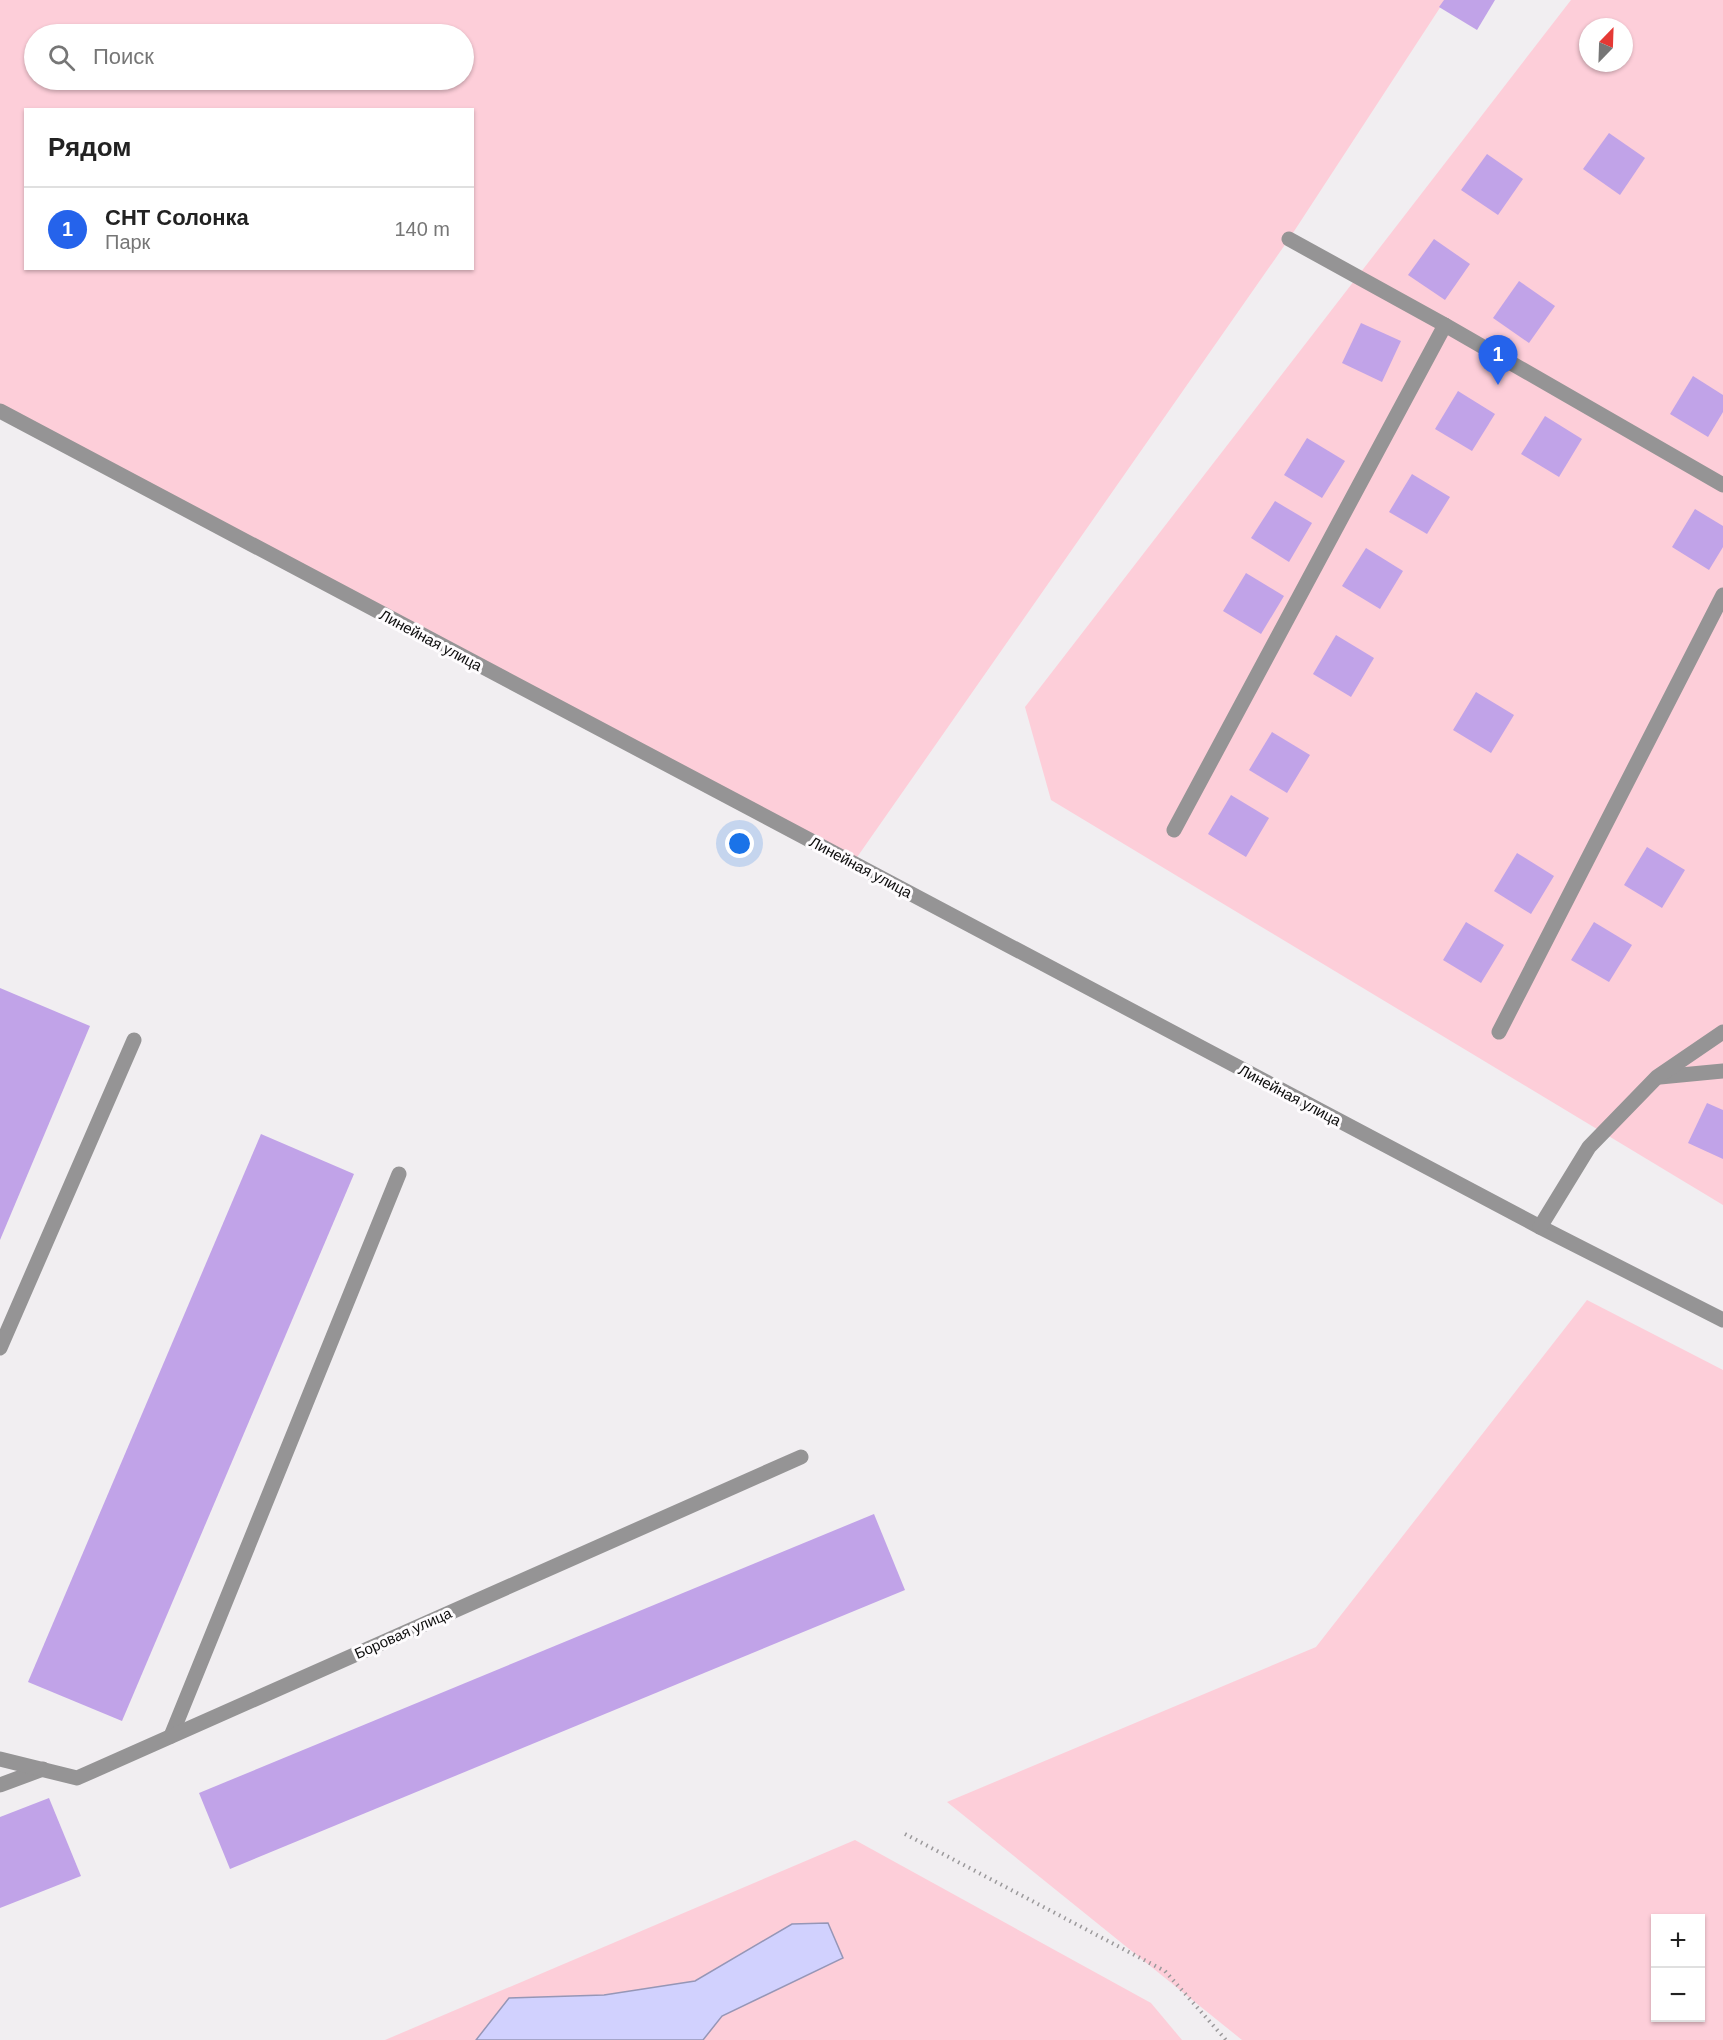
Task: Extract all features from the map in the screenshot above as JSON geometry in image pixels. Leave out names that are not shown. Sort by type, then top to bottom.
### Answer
[{"type":"street","points":[[1289,239],[1445,325],[1723,485]]},
{"type":"street","points":[[1174,830],[1445,325]]},
{"type":"street","name":"Линейная улица","points":[[0,411],[1540,1227],[1723,1320]]},
{"type":"street","points":[[1499,1032],[1723,595]]},
{"type":"street","points":[[1540,1227],[1589,1147],[1657,1077],[1723,1032]]},
{"type":"street","points":[[0,1348],[134,1040]]},
{"type":"street","points":[[1657,1077],[1723,1071]]},
{"type":"street","points":[[171,1736],[399,1174]]},
{"type":"street","name":"Боровая улица","points":[[0,1759],[76,1778],[801,1457]]},
{"type":"street","points":[[0,1785],[43,1769]]},
{"type":"path","points":[[905,1834],[1165,1971],[1226,2040]]},
{"type":"shaded area","points":[[0,0],[1445,0],[1289,239],[853,863],[0,411]]},
{"type":"shaded area","points":[[1571,0],[1723,0],[1723,1205],[1051,800],[1025,707]]},
{"type":"shaded area","points":[[1587,1300],[1723,1370],[1723,2040],[1242,2040],[947,1802],[1316,1647]]},
{"type":"shaded area","points":[[855,1840],[1151,2003],[1182,2040],[385,2040]]},
{"type":"water","points":[[828,1923],[843,1958],[722,2016],[703,2040],[476,2040],[509,1998],[604,1995],[695,1981],[792,1924]]},
{"type":"building","points":[[1444,0],[1495,0],[1477,30],[1439,7]]},
{"type":"building","points":[[1609,133],[1645,158],[1620,195],[1583,169]]},
{"type":"building","points":[[1487,154],[1523,179],[1498,215],[1461,190]]},
{"type":"building","points":[[1434,239],[1470,264],[1445,300],[1408,275]]},
{"type":"building","points":[[1519,281],[1555,306],[1529,343],[1493,318]]},
{"type":"building","points":[[1361,323],[1401,341],[1382,382],[1342,363]]},
{"type":"building","points":[[1693,376],[1723,395],[1723,412],[1708,437],[1670,414]]},
{"type":"building","points":[[1458,391],[1495,414],[1472,451],[1435,429]]},
{"type":"building","points":[[1545,416],[1582,439],[1559,477],[1521,454]]},
{"type":"building","points":[[1307,438],[1345,461],[1322,498],[1284,475]]},
{"type":"building","points":[[1412,474],[1450,497],[1427,534],[1389,512]]},
{"type":"building","points":[[1275,501],[1312,523],[1289,562],[1251,538]]},
{"type":"building","points":[[1695,509],[1723,526],[1723,547],[1709,570],[1672,547]]},
{"type":"building","points":[[1366,548],[1403,571],[1380,609],[1342,586]]},
{"type":"building","points":[[1246,573],[1284,596],[1261,634],[1223,611]]},
{"type":"building","points":[[1336,635],[1374,658],[1351,697],[1313,674]]},
{"type":"building","points":[[1476,692],[1514,715],[1491,753],[1453,730]]},
{"type":"building","points":[[1272,732],[1310,755],[1287,793],[1249,770]]},
{"type":"building","points":[[1231,795],[1269,818],[1246,857],[1208,834]]},
{"type":"building","points":[[1647,847],[1685,870],[1662,908],[1624,885]]},
{"type":"building","points":[[1517,853],[1554,876],[1531,914],[1494,891]]},
{"type":"building","points":[[1466,922],[1504,945],[1481,983],[1443,960]]},
{"type":"building","points":[[1594,922],[1632,945],[1609,982],[1571,960]]},
{"type":"building","points":[[0,988],[90,1026],[0,1240]]},
{"type":"building","points":[[1707,1103],[1723,1110],[1723,1159],[1688,1143]]},
{"type":"building","points":[[261,1134],[354,1174],[122,1721],[28,1682]]},
{"type":"building","points":[[874,1514],[905,1590],[230,1869],[199,1793]]},
{"type":"building","points":[[49,1798],[81,1876],[0,1908],[0,1817]]},
{"type":"place","name":"СНТ Солонка","points":[[1498,385]]}]
